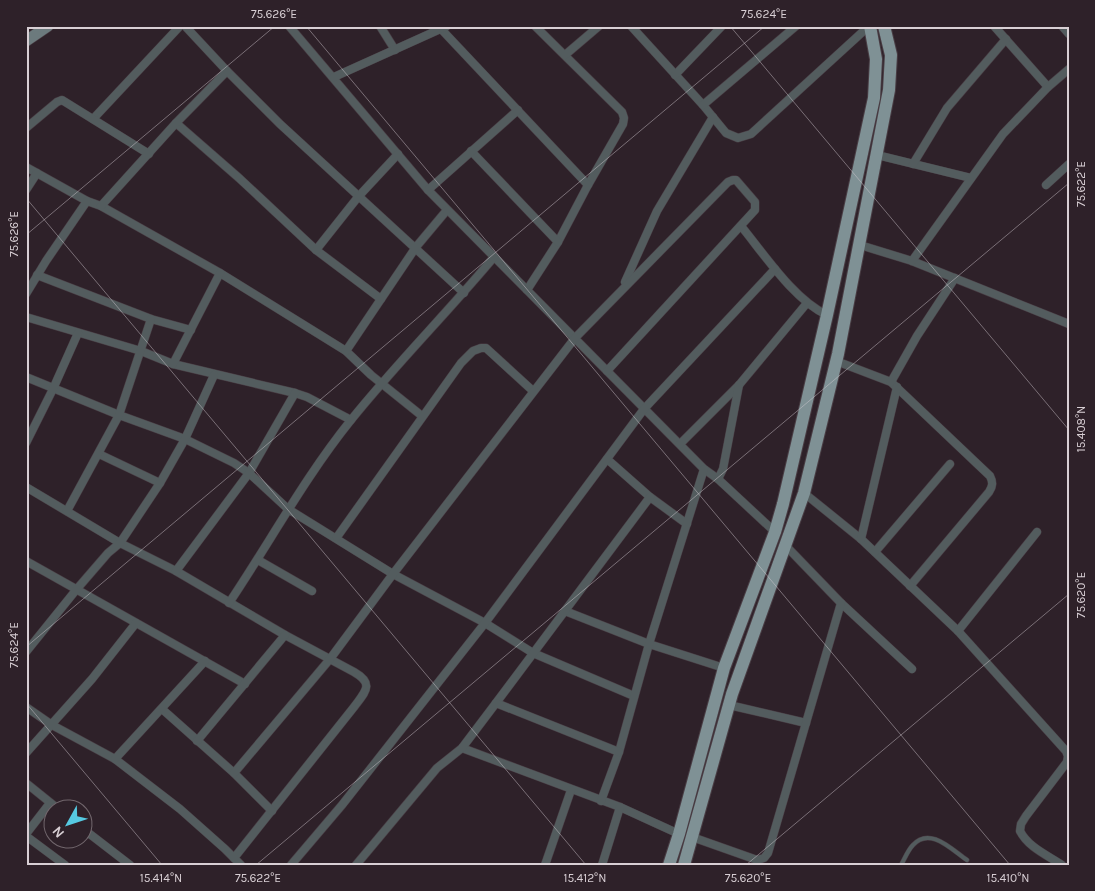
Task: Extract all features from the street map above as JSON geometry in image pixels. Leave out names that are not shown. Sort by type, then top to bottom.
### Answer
[{"type":"main road","points":[[684,865],[686,836],[724,668],[775,532],[827,315],[874,98],[876,59],[869,26]]},
{"type":"main road","points":[[669,865],[686,836],[729,705],[804,493],[836,361],[889,90],[891,55],[884,26]]},
{"type":"street","points":[[26,41],[48,26]]},
{"type":"street","points":[[93,119],[180,26]]},
{"type":"street","points":[[185,26],[280,124],[464,293]]},
{"type":"street","points":[[289,26],[447,210],[704,470],[718,479],[775,532]]},
{"type":"street","points":[[380,26],[395,50]]},
{"type":"street","points":[[527,290],[558,242],[623,124],[624,118],[617,106],[535,26]]},
{"type":"street","points":[[565,55],[599,26]]},
{"type":"street","points":[[631,26],[704,105],[726,133],[738,138],[751,134],[869,26]]},
{"type":"street","points":[[675,75],[722,26]]},
{"type":"street","points":[[704,105],[796,26]]},
{"type":"street","points":[[994,26],[1048,87]]},
{"type":"street","points":[[1062,26],[1069,34]]},
{"type":"street","points":[[334,77],[444,28],[588,186]]},
{"type":"street","points":[[913,164],[947,108],[1006,39]]},
{"type":"street","points":[[912,261],[1003,134],[1048,87],[1069,69]]},
{"type":"street","points":[[101,206],[227,71]]},
{"type":"street","points":[[26,128],[62,100],[149,154]]},
{"type":"street","points":[[428,190],[518,110]]},
{"type":"street","points":[[622,289],[658,211],[713,117]]},
{"type":"street","points":[[176,124],[239,178],[316,250],[381,299]]},
{"type":"street","points":[[471,151],[558,242]]},
{"type":"street","points":[[316,250],[358,197],[398,154]]},
{"type":"street","points":[[876,155],[970,178]]},
{"type":"street","points":[[1046,185],[1069,164]]},
{"type":"street","points":[[26,167],[87,201],[101,206],[220,273],[346,351],[371,375],[422,416]]},
{"type":"street","points":[[26,190],[37,173]]},
{"type":"street","points":[[234,773],[330,659],[575,338],[732,180],[740,184],[755,202],[755,210],[607,371]]},
{"type":"street","points":[[26,294],[87,201]]},
{"type":"street","points":[[346,351],[416,247],[447,210]]},
{"type":"street","points":[[741,226],[807,303],[827,315]]},
{"type":"street","points":[[860,245],[912,261],[1069,324]]},
{"type":"street","points":[[229,603],[258,560],[288,508],[351,420],[494,257]]},
{"type":"street","points":[[291,865],[342,805],[485,623],[644,409],[776,268]]},
{"type":"street","points":[[173,364],[220,273]]},
{"type":"street","points":[[37,275],[151,319],[191,330]]},
{"type":"street","points":[[861,539],[894,385],[917,336],[955,278]]},
{"type":"street","points":[[680,444],[739,384],[807,303]]},
{"type":"street","points":[[26,317],[141,352],[173,364],[307,397],[351,420]]},
{"type":"street","points":[[67,511],[119,415],[151,319]]},
{"type":"street","points":[[26,443],[54,389],[78,333]]},
{"type":"street","points":[[337,538],[422,416],[461,363],[473,351],[486,348],[533,391]]},
{"type":"street","points":[[836,361],[894,385],[990,476],[993,481],[989,492],[910,586]]},
{"type":"street","points":[[26,652],[76,590],[120,542],[160,482],[185,439],[214,375]]},
{"type":"street","points":[[26,377],[119,415],[185,439],[234,463],[249,473],[288,508],[394,574],[485,623],[533,653],[634,696]]},
{"type":"street","points":[[718,479],[723,468],[739,384]]},
{"type":"street","points":[[176,571],[249,473],[294,393]]},
{"type":"street","points":[[99,454],[160,482]]},
{"type":"street","points":[[607,459],[650,497],[687,524]]},
{"type":"street","points":[[875,552],[950,464]]},
{"type":"street","points":[[601,801],[619,752],[649,644],[704,470]]},
{"type":"street","points":[[26,487],[120,542],[176,571],[229,603],[363,677],[366,682],[366,689],[234,858]]},
{"type":"street","points":[[804,493],[861,539],[958,632],[1066,751],[1068,762],[1026,816],[1021,824],[1020,832],[1031,845],[1062,865]]},
{"type":"street","points":[[356,865],[437,768],[462,748],[650,497]]},
{"type":"street","points":[[958,632],[1037,532]]},
{"type":"street","points":[[785,546],[841,603],[912,669]]},
{"type":"street","points":[[258,560],[312,591]]},
{"type":"street","points":[[26,561],[245,684]]},
{"type":"street","points":[[462,748],[620,807],[686,836],[757,860],[764,858],[768,853],[841,603]]},
{"type":"street","points":[[564,611],[649,644],[724,668]]},
{"type":"street","points":[[26,753],[92,679],[136,623]]},
{"type":"street","points":[[198,741],[286,635]]},
{"type":"street","points":[[115,759],[205,661]]},
{"type":"street","points":[[496,703],[619,752]]},
{"type":"street","points":[[729,705],[806,722]]},
{"type":"street","points":[[26,707],[52,725],[115,759],[180,809],[241,865]]},
{"type":"street","points":[[162,710],[234,773],[272,811]]},
{"type":"street","points":[[26,783],[44,798]]},
{"type":"street","points":[[545,865],[571,790]]},
{"type":"street","points":[[602,865],[620,807]]},
{"type":"street","points":[[42,814],[26,835],[65,865]]},
{"type":"street","points":[[92,836],[130,865]]},
{"type":"lane","points":[[901,865],[913,845],[921,838],[930,837],[942,842],[967,860]]}]
